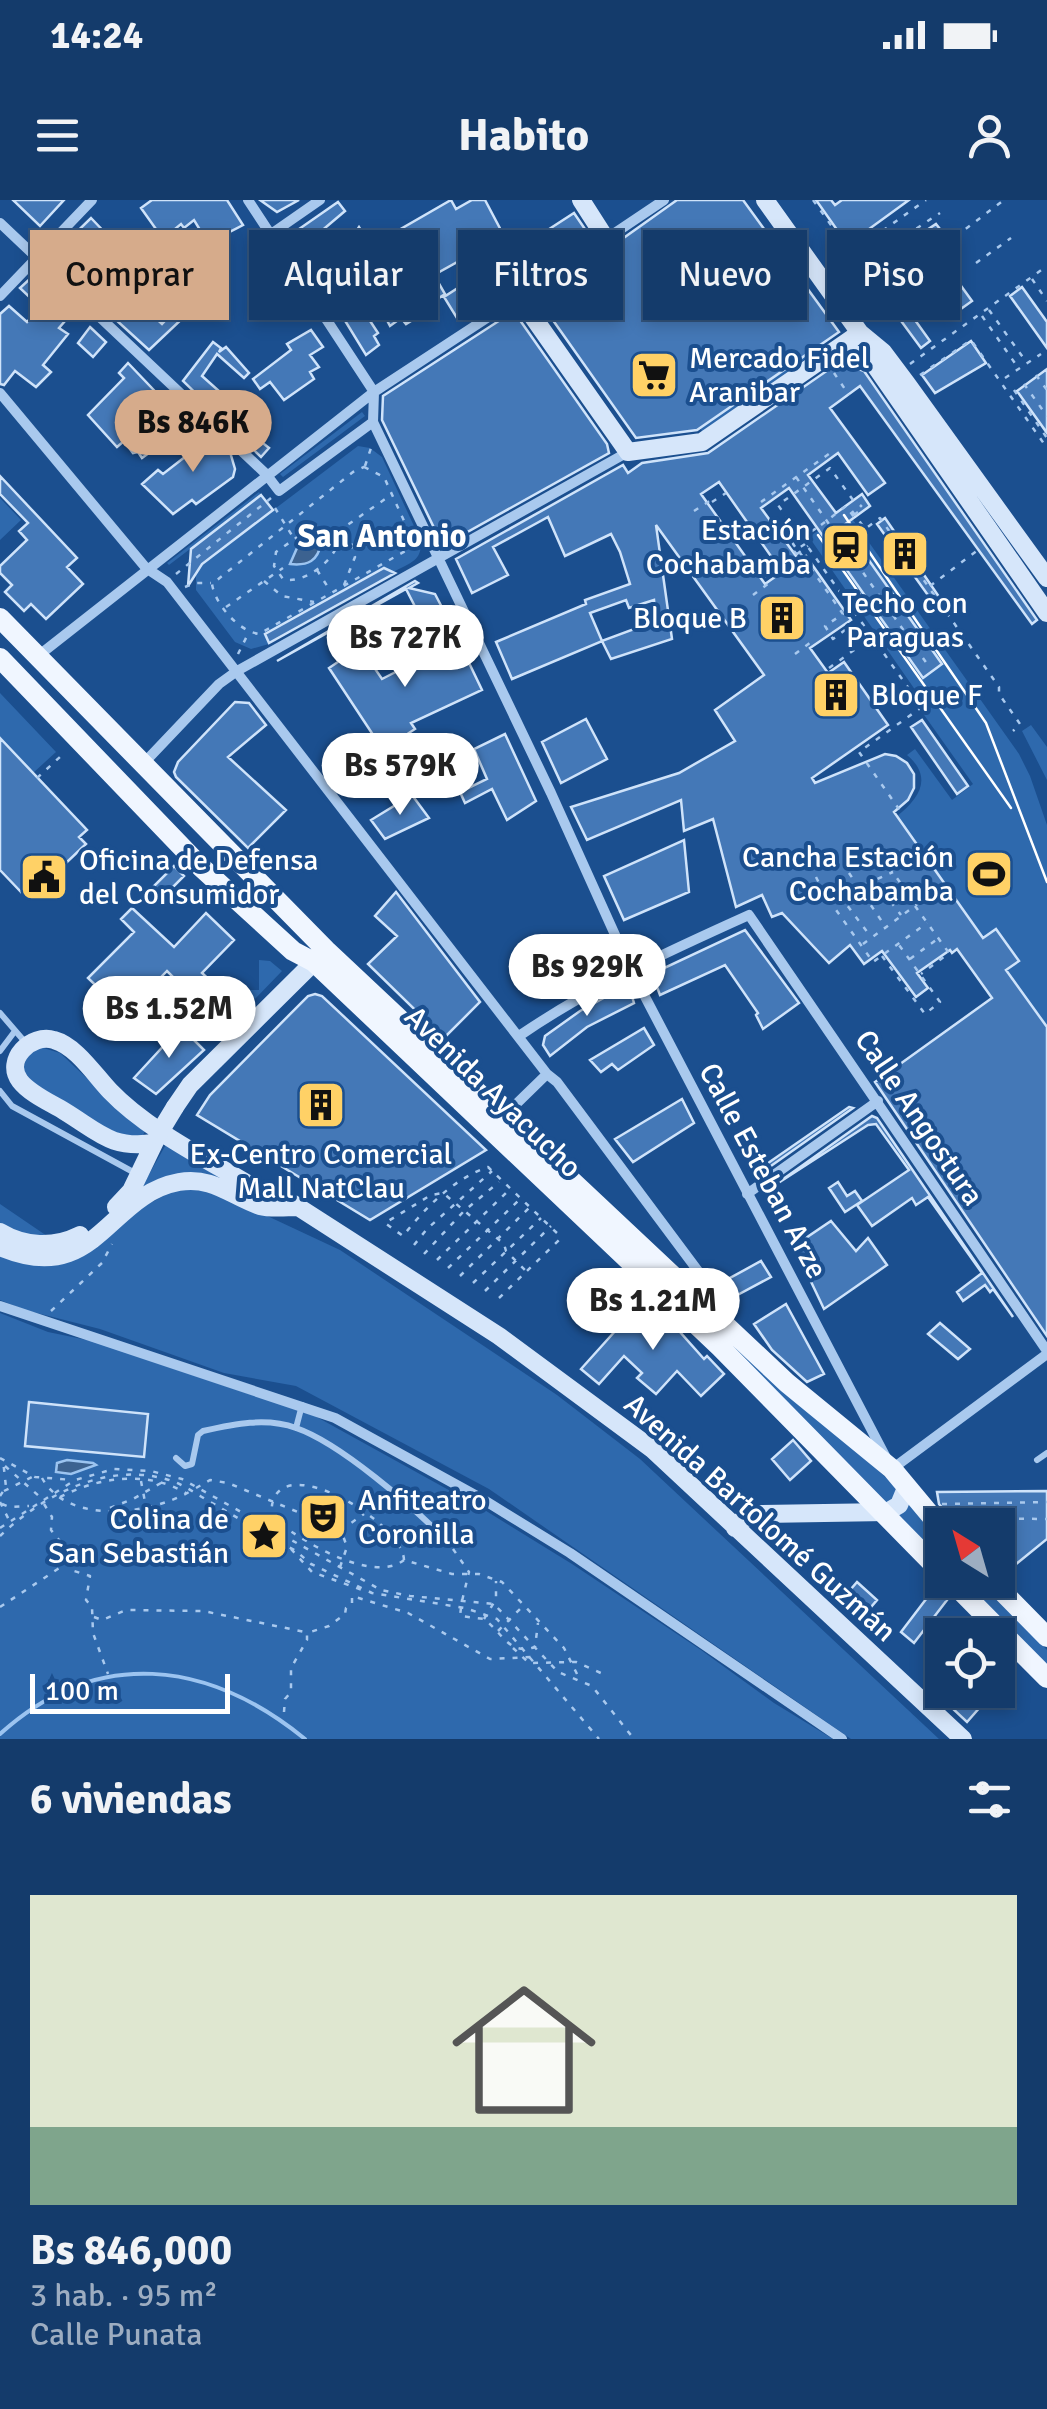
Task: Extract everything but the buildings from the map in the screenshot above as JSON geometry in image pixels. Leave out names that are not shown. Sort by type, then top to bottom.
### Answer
[{"type":"main road","name":"Avenida Ayacucho","points":[[0,618],[320,956],[720,1347],[925,1555]]},
{"type":"main road","name":"Avenida Ayacucho","points":[[0,658],[201,867],[293,951],[320,956],[503,1117],[786,1383],[892,1469],[925,1509]]},
{"type":"main road","points":[[968,1598],[1047,1678]]},
{"type":"main road","points":[[1009,1598],[1047,1637]]},
{"type":"street","points":[[63,230],[92,200]]},
{"type":"street","points":[[248,200],[267,230]]},
{"type":"street","points":[[276,230],[320,200]]},
{"type":"street","points":[[581,200],[600,230]]},
{"type":"street","points":[[619,230],[664,200]]},
{"type":"street","points":[[764,200],[854,325],[883,352],[1047,578]]},
{"type":"street","points":[[0,223],[30,251]]},
{"type":"street","points":[[0,296],[30,264]]},
{"type":"street","points":[[103,320],[266,474],[279,492],[373,422],[374,392],[327,320]]},
{"type":"street","points":[[37,657],[374,392],[484,320]]},
{"type":"street","points":[[535,320],[628,452]]},
{"type":"street","points":[[142,765],[235,668],[628,452],[702,442],[829,356],[854,325]]},
{"type":"street","points":[[829,356],[846,351],[872,360],[1047,612]]},
{"type":"street","points":[[0,393],[146,568],[170,586],[557,1082],[701,1275],[690,1293]]},
{"type":"street","name":"Calle Esteban Arze","points":[[373,422],[630,968],[892,1469]]},
{"type":"street","name":"Calle Angostura","points":[[630,968],[749,914],[1047,1352]]},
{"type":"street","points":[[0,1232],[30,1244],[55,1244],[76,1238],[113,1210],[131,1191],[175,1106],[208,1066],[320,956]]},
{"type":"street","points":[[520,1036],[571,1000],[630,968]]},
{"type":"street","points":[[21,1038],[15,1063],[22,1084],[122,1145],[156,1139]]},
{"type":"street","name":"Avenida Bartolomé Guzmán","points":[[21,1038],[52,1039],[68,1046],[116,1097],[145,1119],[263,1193],[278,1194],[300,1207],[566,1385],[652,1450],[963,1739]]},
{"type":"street","points":[[503,1117],[547,1074]]},
{"type":"street","points":[[746,1194],[878,1100]]},
{"type":"street","points":[[0,1247],[38,1257],[60,1256],[105,1233],[146,1194],[178,1182],[209,1182],[262,1207],[300,1207]]},
{"type":"street","points":[[0,1306],[335,1418],[570,1552],[842,1739]]},
{"type":"street","points":[[892,1469],[1047,1352]]},
{"type":"street","points":[[734,1528],[758,1514],[881,1512],[900,1505],[925,1510]]},
{"type":"lane","points":[[0,1051],[21,1038],[1,1016]]},
{"type":"lane","points":[[0,1092],[12,1106],[139,1175]]},
{"type":"lane","points":[[296,1428],[302,1404]]},
{"type":"lane","points":[[176,1458],[185,1466],[192,1464],[198,1436],[203,1431],[254,1421],[296,1428],[343,1455],[446,1540]]},
{"type":"lane","points":[[1038,1460],[1047,1453]]},
{"type":"path","points":[[814,200],[852,253],[926,200]]},
{"type":"path","points":[[854,325],[1004,200]]},
{"type":"path","points":[[913,230],[940,212]]},
{"type":"path","points":[[976,263],[1011,238]]},
{"type":"path","points":[[902,378],[1047,266]]},
{"type":"path","points":[[1031,278],[1047,301]]},
{"type":"path","points":[[988,308],[1028,363]]},
{"type":"path","points":[[981,314],[1020,369]]},
{"type":"path","points":[[902,378],[971,340],[1047,448]]},
{"type":"path","points":[[1005,378],[1041,354]]},
{"type":"path","points":[[829,356],[849,395]]},
{"type":"path","points":[[1036,375],[1047,390]]},
{"type":"path","points":[[1024,384],[1047,416]]},
{"type":"path","points":[[1014,390],[1047,438]]},
{"type":"path","points":[[170,586],[212,584],[285,524],[364,467],[379,433]]},
{"type":"path","points":[[761,502],[833,450]]},
{"type":"path","points":[[212,584],[215,595],[240,628],[258,634],[403,553],[410,545],[410,534],[378,472],[364,467]]},
{"type":"path","points":[[853,500],[830,468],[778,505],[922,707],[858,752],[901,812]]},
{"type":"path","points":[[796,478],[930,668]]},
{"type":"path","points":[[170,586],[279,492]]},
{"type":"path","points":[[694,511],[726,492]]},
{"type":"path","points":[[328,539],[392,495]]},
{"type":"path","points":[[698,497],[703,504]]},
{"type":"path","points":[[853,514],[863,508],[860,505]]},
{"type":"path","points":[[803,560],[794,544],[846,506],[865,529],[880,518],[999,688],[999,694],[1020,724],[1013,731]]},
{"type":"path","points":[[275,508],[294,538]]},
{"type":"path","points":[[319,525],[333,535],[337,545],[334,557],[292,582],[277,572],[273,557],[294,538],[319,525]]},
{"type":"path","points":[[342,587],[355,557],[346,526]]},
{"type":"path","points":[[807,544],[794,552],[843,614],[825,626],[834,638],[843,628]]},
{"type":"path","points":[[765,577],[807,544]]},
{"type":"path","points":[[928,587],[978,550]]},
{"type":"path","points":[[794,569],[803,560]]},
{"type":"path","points":[[225,608],[283,568]]},
{"type":"path","points":[[316,568],[332,593]]},
{"type":"path","points":[[264,581],[282,596],[315,602]]},
{"type":"path","points":[[753,595],[769,583]]},
{"type":"path","points":[[235,668],[248,633]]},
{"type":"path","points":[[829,668],[872,637]]},
{"type":"path","points":[[795,654],[811,642]]},
{"type":"path","points":[[38,778],[61,756]]},
{"type":"path","points":[[882,857],[949,953],[920,974]]},
{"type":"path","points":[[830,901],[892,872]]},
{"type":"path","points":[[849,873],[886,928]]},
{"type":"path","points":[[816,877],[874,962],[926,922]]},
{"type":"path","points":[[874,880],[902,916]]},
{"type":"path","points":[[840,896],[872,938]]},
{"type":"path","points":[[862,946],[922,900]]},
{"type":"path","points":[[909,960],[938,938]]},
{"type":"path","points":[[882,956],[924,1014],[940,1002],[898,944]]},
{"type":"path","points":[[499,1298],[559,1240],[558,1234],[488,1167],[443,1193],[403,1236],[386,1223],[431,1195],[443,1193],[498,1239],[526,1271]]},
{"type":"path","points":[[414,1245],[492,1171]]},
{"type":"path","points":[[424,1254],[501,1180]]},
{"type":"path","points":[[438,1260],[510,1188]]},
{"type":"path","points":[[448,1268],[521,1198]]},
{"type":"path","points":[[460,1276],[530,1207]]},
{"type":"path","points":[[473,1283],[542,1218]]},
{"type":"path","points":[[486,1291],[550,1226]]},
{"type":"path","points":[[41,1321],[102,1263],[112,1243],[120,1238]]},
{"type":"path","points":[[2,1459],[6,1476],[1,1498],[9,1521]]},
{"type":"path","points":[[2,1459],[42,1478],[75,1480],[114,1469],[176,1477],[381,1590],[494,1604],[558,1672],[579,1678],[602,1696],[634,1739]]},
{"type":"path","points":[[5,1466],[42,1501],[52,1517],[51,1530],[67,1550],[72,1570],[90,1576],[85,1594],[93,1617],[92,1633],[100,1645],[108,1674]]},
{"type":"path","points":[[142,1474],[146,1508]]},
{"type":"path","points":[[0,1528],[31,1506],[54,1496],[113,1476],[142,1474],[189,1492],[312,1564],[372,1593]]},
{"type":"path","points":[[0,1480],[6,1476]]},
{"type":"path","points":[[1,1498],[20,1480],[35,1476]]},
{"type":"path","points":[[106,1509],[176,1477]]},
{"type":"path","points":[[42,1478],[54,1496],[75,1506],[106,1509],[146,1508],[189,1492],[204,1481],[218,1481],[341,1530],[346,1547],[340,1569]]},
{"type":"path","points":[[75,1480],[75,1506]]},
{"type":"path","points":[[54,1496],[75,1480]]},
{"type":"path","points":[[404,1560],[396,1540],[366,1513],[336,1494],[304,1486],[286,1487],[273,1500],[274,1516],[279,1522],[344,1558],[378,1570],[404,1560],[452,1574],[469,1572],[496,1579],[524,1604],[574,1662],[579,1678]]},
{"type":"path","points":[[1,1498],[9,1507],[31,1506]]},
{"type":"path","points":[[0,1536],[42,1501]]},
{"type":"path","points":[[956,1508],[1047,1502]]},
{"type":"path","points":[[341,1530],[366,1513]]},
{"type":"path","points":[[1015,1517],[1047,1519]]},
{"type":"path","points":[[446,1540],[469,1572],[460,1616],[487,1617],[512,1647],[536,1663],[574,1662],[602,1674]]},
{"type":"path","points":[[290,1548],[312,1572],[372,1593],[461,1608],[505,1626],[570,1708],[600,1739]]},
{"type":"path","points":[[0,1607],[68,1562]]},
{"type":"path","points":[[487,1617],[494,1604],[496,1579]]},
{"type":"path","points":[[93,1617],[102,1620],[126,1610],[203,1610],[307,1633],[329,1626],[345,1614],[352,1596],[408,1614],[490,1659],[531,1657]]},
{"type":"path","points":[[498,1631],[524,1604]]},
{"type":"path","points":[[536,1647],[534,1632],[538,1622]]},
{"type":"path","points":[[284,1712],[292,1668],[308,1640],[307,1633]]},
{"type":"path","points":[[512,1647],[536,1647]]},
{"type":"shaded area","points":[[827,337],[820,348],[702,431],[697,423]]},
{"type":"shaded area","points":[[362,412],[365,416],[283,477],[280,474]]},
{"type":"shaded area","points":[[358,446],[370,448],[382,457],[420,539],[418,556],[393,572],[384,568],[265,633],[269,644],[251,649],[235,642],[196,590],[196,575],[202,564]]},
{"type":"shaded area","points":[[259,492],[261,495],[167,563]]},
{"type":"shaded area","points":[[0,498],[21,520],[0,540]]},
{"type":"shaded area","points":[[846,510],[1019,754],[1030,776],[1047,825],[1047,1027],[1006,970],[1019,961],[996,929],[983,937],[897,816],[912,802],[920,787],[920,771],[907,755],[915,749],[952,800],[973,784],[922,712],[927,707],[809,537],[819,530],[922,678],[942,665],[838,516]]},
{"type":"shaded area","points":[[314,541],[321,543],[315,558],[290,564],[297,548]]},
{"type":"shaded area","points":[[0,693],[56,752],[33,773],[0,738]]},
{"type":"shaded area","points":[[1031,725],[1047,747],[1047,780],[1022,731]]},
{"type":"shaded area","points":[[259,960],[270,961],[282,971],[251,1003],[249,990],[259,990]]},
{"type":"shaded area","points":[[40,1047],[60,1053],[147,1128],[143,1135],[126,1140],[33,1085],[23,1069],[27,1056]]},
{"type":"shaded area","points":[[168,1141],[257,1198],[210,1176],[140,1190]]},
{"type":"shaded area","points":[[178,1188],[201,1189],[231,1199],[340,1250],[557,1395],[640,1459],[939,1739],[851,1739],[489,1489],[296,1386],[224,1373],[100,1329],[0,1300],[0,1252],[37,1264]]},
{"type":"shaded area","points":[[0,1204],[47,1236],[26,1236],[0,1224]]},
{"type":"shaded area","points":[[615,1236],[894,1485],[897,1495],[888,1503],[881,1500]]},
{"type":"shaded area","name":"Colina de San Sebastián","points":[[0,1313],[48,1332],[92,1341],[315,1416],[483,1509],[572,1564],[833,1739],[0,1739]]},
{"type":"shaded area","points":[[67,1460],[96,1465],[71,1474],[56,1472],[57,1463]]},
{"type":"shaded area","points":[[912,1502],[925,1520],[925,1545],[896,1516]]},
{"type":"shaded area","points":[[977,1598],[996,1598],[1047,1650],[1047,1669],[1015,1637],[1015,1618],[997,1618]]},
{"type":"waterway","points":[[0,1734],[37,1706],[75,1687],[114,1676],[152,1674],[191,1679],[230,1693],[268,1712],[305,1739]]},
{"type":"tram line","points":[[844,515],[986,723],[1047,882]]},
{"type":"tram line","points":[[818,535],[1011,808]]},
{"type":"place","name":"Mercado Fidel Aranibar","points":[[654,375]]},
{"type":"place","name":"Estación Cochabamba","points":[[846,547]]},
{"type":"place","name":"Techo con Paraguas","points":[[905,554]]},
{"type":"place","name":"Bloque B","points":[[782,618]]},
{"type":"place","name":"Bloque F","points":[[836,695]]},
{"type":"place","name":"Cancha Estación Cochabamba","points":[[989,874]]},
{"type":"place","name":"Oficina de Defensa del Consumidor","points":[[44,877]]},
{"type":"place","name":"Ex-Centro Comercial Mall NatClau","points":[[321,1105]]},
{"type":"place","name":"Anfiteatro Coronilla","points":[[323,1517]]},
{"type":"place","name":"Colina de San Sebastián","points":[[264,1536]]},
{"type":"district","name":"San Antonio","points":[[382,536]]}]
